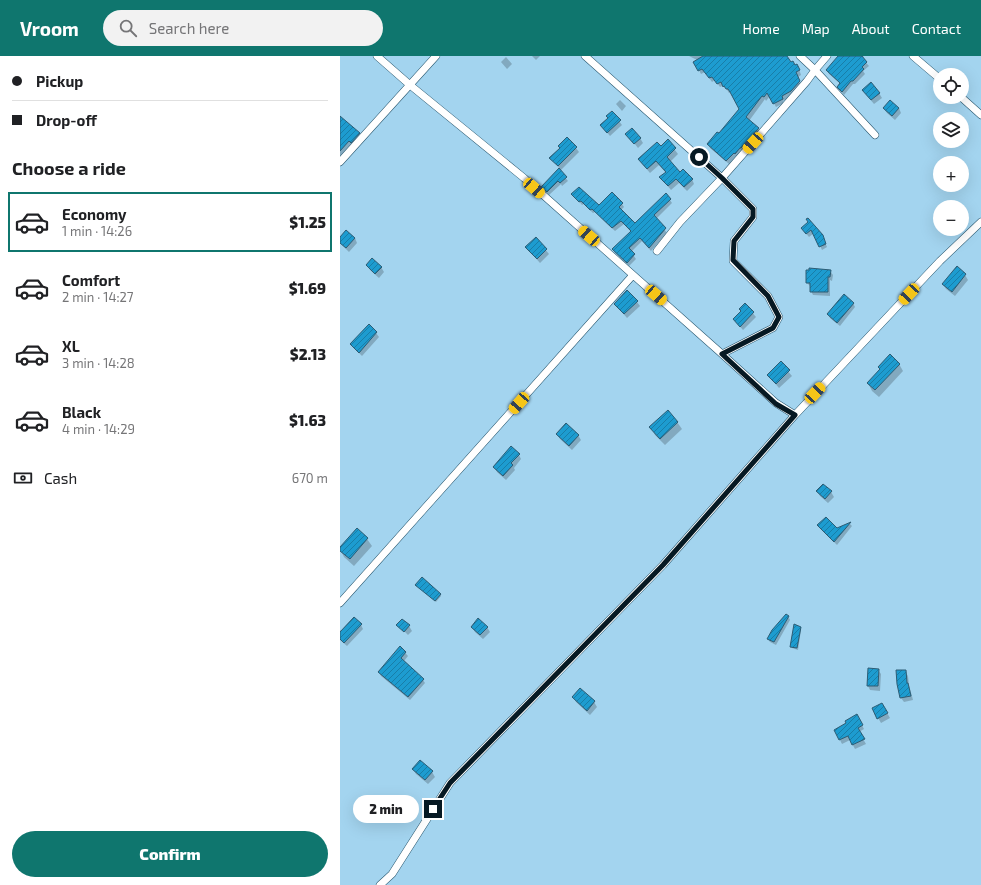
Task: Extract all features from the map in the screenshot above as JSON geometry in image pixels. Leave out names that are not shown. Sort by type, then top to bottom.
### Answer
[{"type":"street","points":[[377,56],[410,86],[524,178],[776,404],[795,415]]},
{"type":"street","points":[[340,162],[436,56]]},
{"type":"street","points":[[585,56],[722,178],[753,209],[753,217],[734,241],[733,260],[768,296],[779,317],[773,328],[722,354]]},
{"type":"street","points":[[800,56],[815,70],[875,135]]},
{"type":"street","points":[[657,251],[680,222],[722,178],[827,56]]},
{"type":"street","points":[[913,56],[933,73]]},
{"type":"street","points":[[968,104],[981,115]]},
{"type":"street","points":[[380,885],[392,874],[450,783],[663,565],[795,415],[940,261],[981,222]]},
{"type":"street","points":[[340,603],[633,275]]},
{"type":"building","points":[[703,56],[787,56],[791,62],[793,61],[795,65],[797,64],[800,70],[796,72],[800,81],[791,91],[782,96],[783,99],[773,104],[767,93],[764,97],[762,96],[746,117],[759,128],[735,154],[734,153],[726,161],[707,144],[717,132],[719,133],[739,109],[728,89],[724,86],[723,87],[721,82],[717,84],[712,77],[709,78],[702,69],[698,71],[693,62]]},
{"type":"building","points":[[838,56],[862,56],[867,62],[862,67],[864,69],[842,92],[837,87],[840,83],[826,70]]},
{"type":"building","points":[[871,82],[880,93],[871,100],[862,90]]},
{"type":"building","points":[[890,100],[899,108],[892,116],[883,108]]},
{"type":"building","points":[[612,111],[621,120],[607,133],[600,125],[608,118],[606,116]]},
{"type":"building","points":[[340,116],[360,133],[351,143],[349,141],[340,151]]},
{"type":"building","points":[[632,128],[641,138],[634,144],[625,134]]},
{"type":"building","points":[[567,137],[577,147],[558,166],[549,158],[560,148],[558,146]]},
{"type":"building","points":[[668,139],[676,148],[667,157],[680,172],[683,169],[693,179],[684,187],[676,179],[668,186],[659,177],[666,172],[656,161],[647,169],[638,159],[657,142],[661,146]]},
{"type":"building","points":[[559,168],[567,177],[560,183],[558,181],[547,192],[541,187]]},
{"type":"building","points":[[579,187],[599,205],[612,192],[623,203],[619,207],[635,223],[666,193],[671,199],[654,215],[666,228],[649,248],[640,238],[629,248],[635,254],[627,263],[612,249],[631,231],[621,221],[612,228],[592,209],[590,210],[581,201],[579,202],[571,194]]},
{"type":"building","points":[[808,218],[823,235],[826,244],[819,247],[811,230],[806,234],[801,228],[808,222],[806,219]]},
{"type":"building","points":[[346,230],[355,238],[346,248],[340,243],[340,237]]},
{"type":"building","points":[[536,237],[547,249],[537,259],[525,247]]},
{"type":"building","points":[[372,258],[382,267],[375,274],[366,265]]},
{"type":"building","points":[[957,266],[966,274],[952,292],[942,284]]},
{"type":"building","points":[[809,268],[831,270],[830,277],[828,277],[828,292],[810,292],[810,283],[806,283],[806,270],[809,270]]},
{"type":"building","points":[[627,290],[638,301],[624,314],[614,304]]},
{"type":"building","points":[[844,294],[854,303],[837,323],[827,314]]},
{"type":"building","points":[[745,303],[754,312],[740,327],[733,319],[741,311],[739,309]]},
{"type":"building","points":[[369,324],[377,332],[359,353],[350,344]]},
{"type":"building","points":[[890,354],[900,364],[875,390],[867,383],[880,369],[878,367]]},
{"type":"building","points":[[781,361],[790,370],[776,384],[767,375]]},
{"type":"building","points":[[668,410],[678,422],[660,439],[649,427]]},
{"type":"building","points":[[566,423],[579,435],[569,446],[556,434]]},
{"type":"building","points":[[511,446],[520,454],[511,463],[513,465],[503,476],[493,467]]},
{"type":"building","points":[[823,484],[832,491],[825,499],[816,491]]},
{"type":"building","points":[[826,517],[837,528],[851,522],[834,542],[817,525]]},
{"type":"building","points":[[357,528],[368,538],[350,559],[340,551],[340,547]]},
{"type":"building","points":[[422,577],[441,594],[435,601],[415,585]]},
{"type":"building","points":[[786,614],[789,616],[774,642],[767,639],[772,630]]},
{"type":"building","points":[[354,617],[362,624],[344,643],[340,639],[340,632]]},
{"type":"building","points":[[478,618],[488,627],[480,635],[471,627]]},
{"type":"building","points":[[402,619],[410,625],[404,632],[396,625]]},
{"type":"building","points":[[794,624],[801,627],[797,648],[790,647]]},
{"type":"building","points":[[400,646],[406,652],[401,658],[424,679],[408,697],[378,672]]},
{"type":"building","points":[[868,668],[879,669],[878,686],[867,686]]},
{"type":"building","points":[[896,670],[906,670],[907,683],[911,696],[900,698]]},
{"type":"building","points":[[580,688],[595,701],[587,711],[572,697]]},
{"type":"building","points":[[882,703],[888,713],[877,719],[872,708]]},
{"type":"building","points":[[857,714],[863,725],[858,728],[865,739],[852,745],[848,736],[839,740],[834,730]]},
{"type":"building","points":[[420,760],[433,771],[425,780],[412,769]]},
{"type":"route","points":[[433,809],[450,783],[663,565],[795,415],[776,404],[722,354],[773,328],[779,317],[768,296],[733,260],[734,241],[753,217],[753,209],[699,157]]}]
